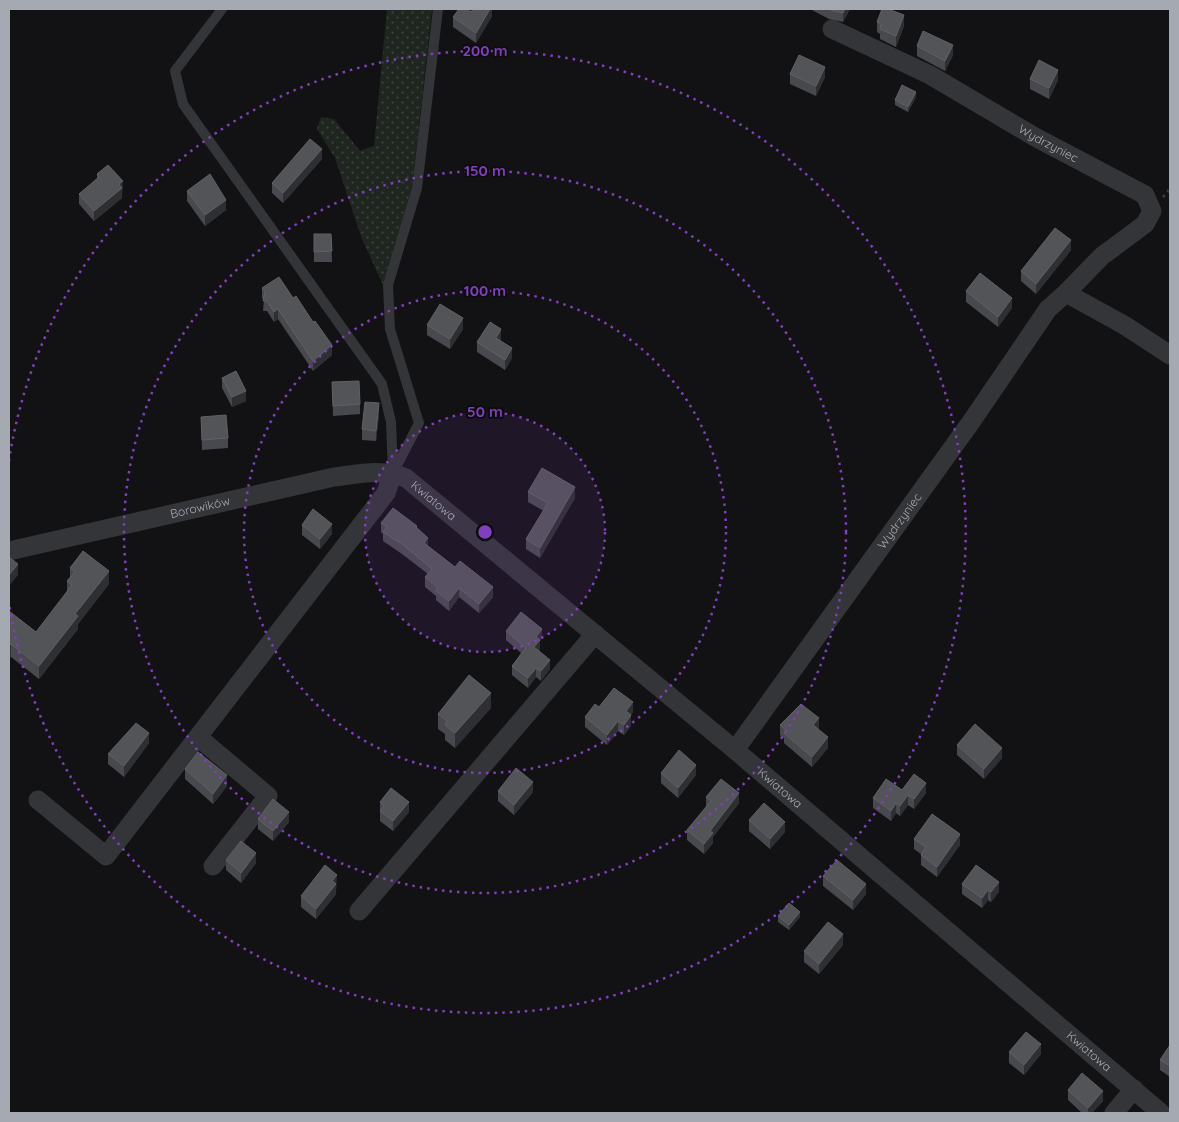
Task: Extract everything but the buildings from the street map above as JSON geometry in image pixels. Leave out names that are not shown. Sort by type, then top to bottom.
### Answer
[{"type":"street","name":"Wydrzyniec","points":[[735,750],[971,422],[1048,309],[1102,256],[1145,224],[1152,211],[1145,195],[1035,137],[930,75],[832,29]]},
{"type":"street","points":[[1066,293],[1124,325],[1170,355]]},
{"type":"street","name":"Borowików","points":[[9,551],[334,477],[362,473],[393,472]]},
{"type":"street","name":"Kwiatowa","points":[[393,472],[420,488],[735,750],[1162,1113]]},
{"type":"street","points":[[38,800],[106,856],[386,493],[393,472]]},
{"type":"street","points":[[359,911],[595,634]]},
{"type":"street","points":[[198,737],[268,796],[213,866]]},
{"type":"street","points":[[1114,1113],[1134,1089]]},
{"type":"lane","points":[[222,9],[175,71],[183,104],[382,384],[391,422],[393,472]]},
{"type":"lane","points":[[393,472],[419,423],[390,329],[388,285],[416,188],[438,9]]},
{"type":"shaded area","points":[[387,9],[432,9],[412,187],[383,285],[362,239],[335,158],[317,129],[321,117],[334,119],[360,151],[374,146]]}]
